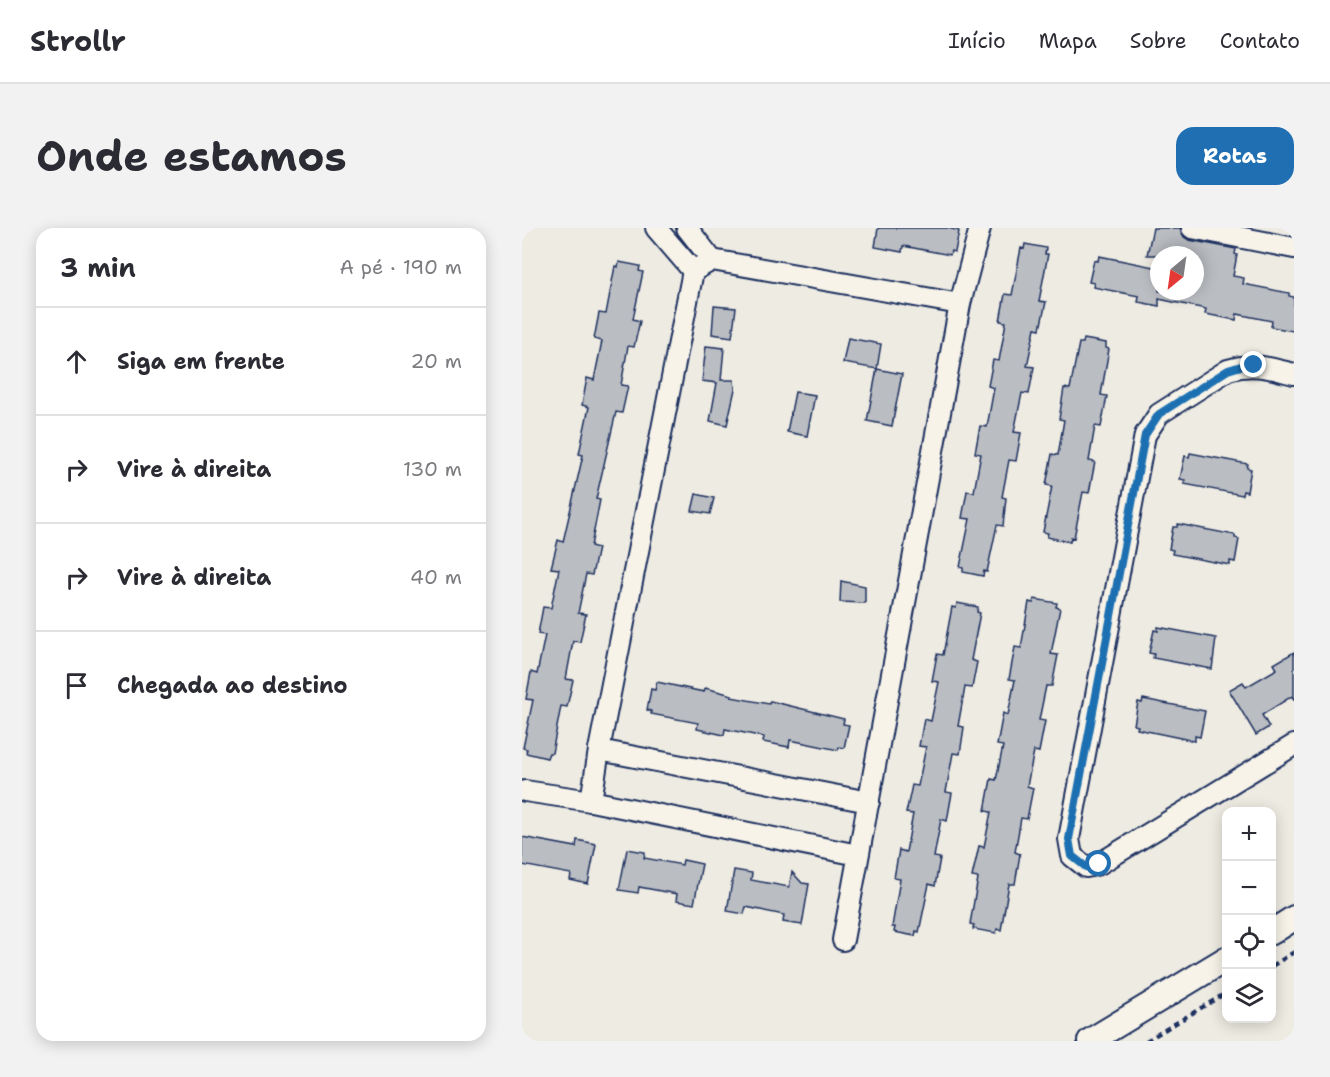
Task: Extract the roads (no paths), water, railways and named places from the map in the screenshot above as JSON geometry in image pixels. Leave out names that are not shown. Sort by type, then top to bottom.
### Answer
[{"type":"street","points":[[656,228],[693,270]]},
{"type":"street","points":[[687,228],[712,260]]},
{"type":"street","points":[[843,940],[960,304],[980,228]]},
{"type":"street","points":[[1192,228],[1294,248]]},
{"type":"street","points":[[693,270],[712,260],[960,304]]},
{"type":"street","points":[[591,801],[693,270]]},
{"type":"street","points":[[1294,374],[1254,365],[1228,370],[1159,414],[1145,435],[1069,839],[1072,856],[1086,867],[1099,864],[1294,746]]},
{"type":"street","points":[[599,750],[869,802]]},
{"type":"street","points":[[525,790],[591,801],[858,855]]},
{"type":"street","points":[[1276,929],[1294,918]]},
{"type":"street","points":[[1090,1041],[1222,962]]}]
